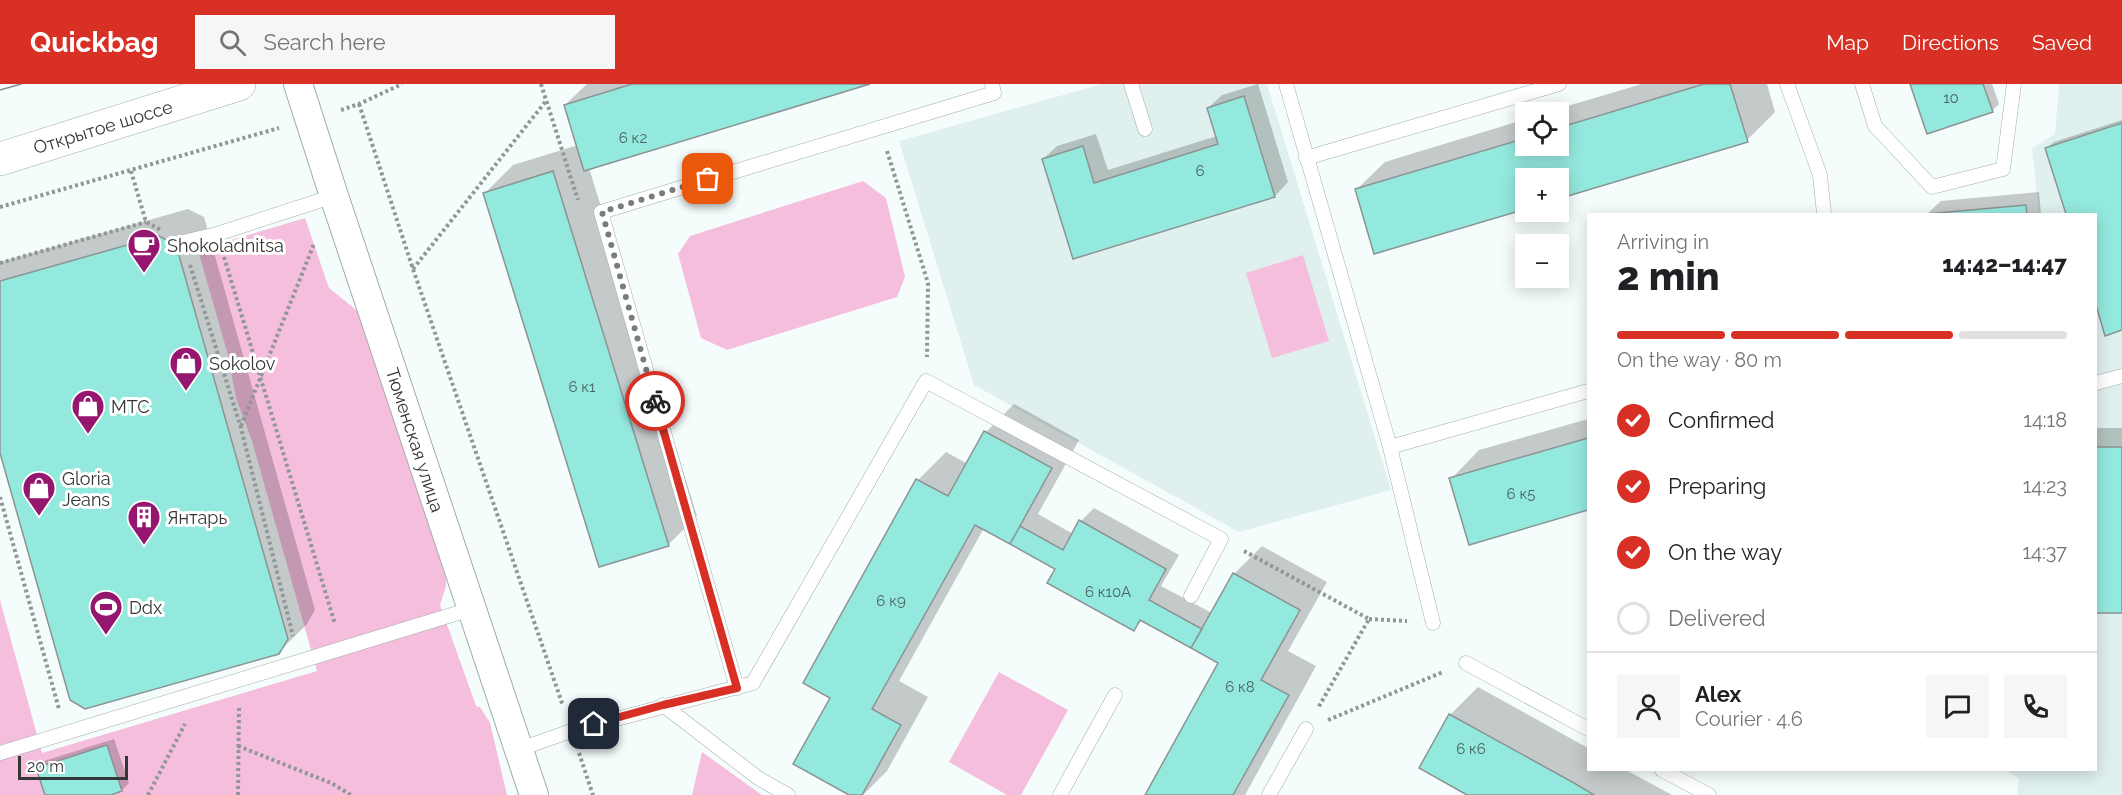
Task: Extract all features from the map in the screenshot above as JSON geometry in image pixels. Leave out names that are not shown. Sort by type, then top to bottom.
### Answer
[{"type":"main road","name":"Открытое шоссе","points":[[0,159],[239,84]]},
{"type":"street","name":"Тюменская улица","points":[[298,84],[333,196],[534,795]]},
{"type":"lane","points":[[737,688],[602,212],[994,93],[992,84]]},
{"type":"lane","points":[[1131,84],[1145,129]]},
{"type":"lane","points":[[1286,84],[1390,447],[1433,623]]},
{"type":"lane","points":[[1306,158],[1559,84]]},
{"type":"lane","points":[[1787,84],[1820,175],[1824,213]]},
{"type":"lane","points":[[1862,84],[1875,126],[1932,187],[2003,170],[2014,84]]},
{"type":"lane","points":[[183,242],[217,234],[333,196]]},
{"type":"lane","points":[[2097,383],[2122,376]]},
{"type":"lane","points":[[520,749],[571,731],[753,683],[926,381],[1221,539],[1191,596]]},
{"type":"lane","points":[[1390,447],[1587,391]]},
{"type":"lane","points":[[0,753],[471,609]]},
{"type":"lane","points":[[1466,663],[1587,728]]},
{"type":"lane","points":[[1060,795],[1115,695]]},
{"type":"lane","points":[[663,705],[758,778],[788,795]]},
{"type":"lane","points":[[1269,795],[1306,729]]},
{"type":"lane","points":[[1664,771],[1709,795]]},
{"type":"path","points":[[0,207],[309,119],[358,104],[402,84]]},
{"type":"path","points":[[541,84],[578,200],[602,212]]},
{"type":"path","points":[[413,269],[546,101]]},
{"type":"path","points":[[358,104],[593,795]]},
{"type":"path","points":[[879,128],[928,283],[926,381]]},
{"type":"path","points":[[130,171],[146,222]]},
{"type":"path","points":[[241,428],[333,196]]},
{"type":"path","points":[[0,263],[146,222],[183,242],[241,428],[299,660]]},
{"type":"path","points":[[217,234],[342,648]]},
{"type":"path","points":[[0,497],[65,733]]},
{"type":"path","points":[[1221,539],[1369,619],[1433,623]]},
{"type":"path","points":[[1306,729],[1369,619]]},
{"type":"path","points":[[1306,729],[1466,663]]},
{"type":"path","points":[[238,795],[240,678]]},
{"type":"path","points":[[148,795],[203,690]]},
{"type":"path","points":[[238,746],[331,783],[351,795]]},
{"type":"shaded area","points":[[1102,84],[1267,84],[1391,490],[1239,532],[974,385],[899,141]]},
{"type":"shaded area","points":[[2059,84],[2122,84],[2122,795],[2017,795],[2019,779],[2007,771],[2097,771],[2097,213],[2039,213],[2032,148],[2055,134]]},
{"type":"shaded area","points":[[863,181],[886,198],[905,277],[897,297],[727,350],[701,338],[678,254],[690,236]]},
{"type":"shaded area","points":[[305,218],[329,288],[360,313],[446,566],[446,586],[440,605],[476,706],[480,707],[490,723],[507,795],[0,795],[0,600],[42,753],[317,671],[252,441],[236,398],[228,355],[198,250]]},
{"type":"shaded area","points":[[1303,255],[1329,341],[1272,358],[1246,273]]},
{"type":"shaded area","points":[[999,672],[1068,710],[1021,795],[1007,795],[949,762]]},
{"type":"shaded area","points":[[702,752],[762,795],[692,795]]},
{"type":"building","points":[[632,84],[870,84],[584,171],[564,105]]},
{"type":"building","points":[[1704,84],[1730,84],[1748,142],[1569,196],[1569,168],[1515,168],[1515,212],[1374,254],[1355,189],[1515,141],[1515,156],[1569,156],[1569,125]]},
{"type":"building","points":[[1910,84],[1983,84],[1993,112],[1927,134]]},
{"type":"building","points":[[1244,96],[1275,197],[1073,259],[1042,159],[1083,146],[1094,183],[1218,144],[1207,108]]},
{"type":"building","points":[[2122,123],[2122,330],[2105,336],[2097,308],[2097,213],[2066,213],[2045,148]]},
{"type":"building","points":[[553,171],[669,546],[599,567],[483,193]]},
{"type":"building","points":[[2026,205],[2027,213],[1937,213]]},
{"type":"building","name":"Янтарь","points":[[159,236],[176,245],[288,639],[279,654],[85,709],[70,700],[0,453],[0,281]]},
{"type":"building","points":[[984,431],[1052,468],[1010,544],[975,525],[872,709],[901,725],[862,795],[849,795],[793,764],[830,698],[803,683],[916,479],[948,496]]},
{"type":"building","points":[[1587,438],[1587,510],[1469,545],[1449,478]]},
{"type":"building","points":[[2097,447],[2122,447],[2122,613],[2097,613]]},
{"type":"building","points":[[1079,520],[1166,569],[1149,600],[1202,629],[1191,648],[1140,620],[1134,631],[1047,583],[1055,569],[1010,544],[1020,526],[1063,550]]},
{"type":"building","points":[[1233,573],[1300,610],[1261,680],[1289,695],[1233,795],[1145,795],[1218,663],[1191,648]]},
{"type":"building","points":[[1449,714],[1594,795],[1467,795],[1419,768]]},
{"type":"building","points":[[107,745],[122,791],[111,795],[45,795],[36,768]]},
{"type":"tram line","points":[[0,90],[21,84]]},
{"type":"way so far","points":[[655,401],[602,212],[708,179]]},
{"type":"place","name":"Shokoladnitsa","points":[[144,274]]},
{"type":"place","name":"Sokolov","points":[[186,392]]},
{"type":"place","name":"МТС","points":[[88,435]]},
{"type":"place","name":"Gloria Jeans","points":[[39,517]]},
{"type":"place","name":"Янтарь","points":[[144,546]]},
{"type":"place","name":"Ddx","points":[[106,636]]},
{"type":"route","points":[[594,724],[737,688],[655,401]]}]
